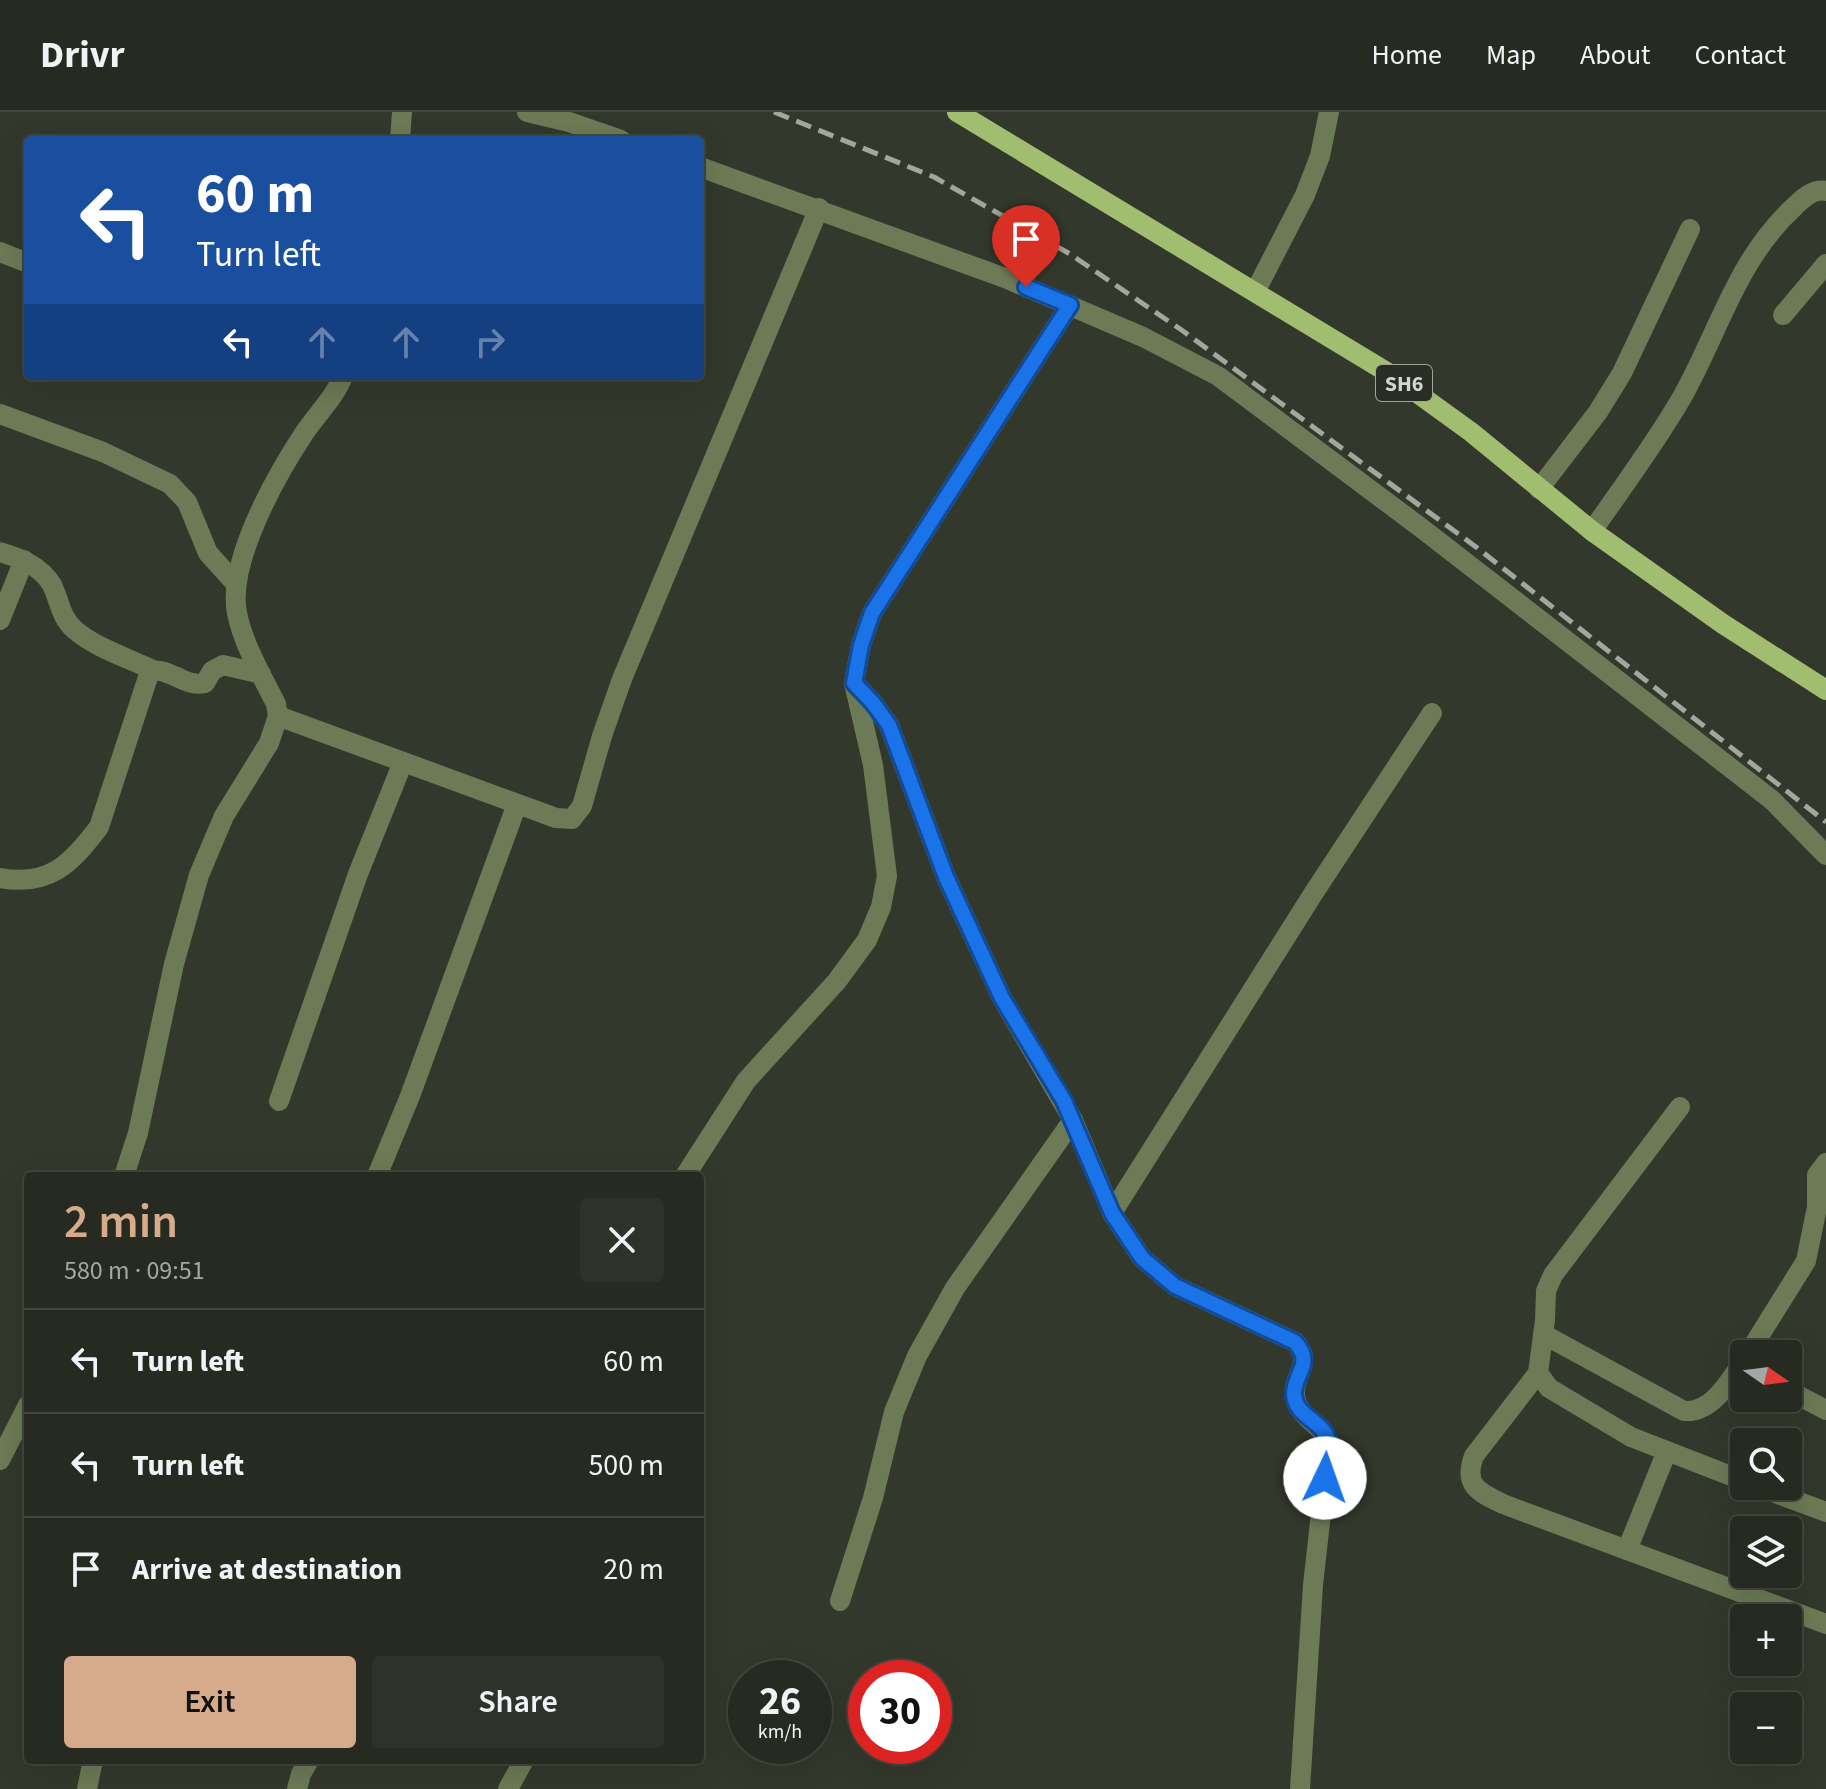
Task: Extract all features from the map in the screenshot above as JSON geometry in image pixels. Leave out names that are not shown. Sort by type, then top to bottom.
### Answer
[{"type":"main road","name":"SH6","points":[[957,112],[1395,377],[1471,432],[1592,531],[1723,624],[1826,690]]},
{"type":"street","points":[[400,136],[402,112]]},
{"type":"street","points":[[527,112],[608,136]]},
{"type":"street","points":[[1255,292],[1305,195],[1320,156],[1329,112]]},
{"type":"street","points":[[704,168],[1005,278],[1143,337],[1218,376],[1420,527],[1772,800],[1826,855]]},
{"type":"street","points":[[1592,531],[1681,399],[1739,275],[1754,252],[1774,225],[1802,199],[1817,190],[1826,191]]},
{"type":"street","points":[[278,716],[517,804],[564,820],[572,819],[582,806],[622,679],[819,208]]},
{"type":"street","points":[[1539,489],[1598,412],[1622,373],[1690,229]]},
{"type":"street","points":[[0,252],[24,261]]},
{"type":"street","points":[[1783,315],[1826,264]]},
{"type":"street","points":[[688,1172],[746,1081],[837,981],[867,940],[881,907],[887,876],[873,765],[854,683],[861,645],[872,613],[1070,305]]},
{"type":"street","points":[[125,1172],[138,1133],[174,964],[199,875],[224,816],[269,743],[278,716],[276,704],[237,615],[237,573],[270,489],[342,380]]},
{"type":"street","points":[[0,414],[103,452],[170,484],[187,502],[208,553],[236,584]]},
{"type":"street","points":[[0,552],[24,560],[44,575],[52,586],[60,611],[75,630],[153,670],[161,670],[197,685],[205,683],[212,671],[223,665],[261,674]]},
{"type":"street","points":[[0,620],[24,560]]},
{"type":"street","points":[[0,878],[19,882],[38,880],[53,873],[86,844],[99,827],[147,674],[153,670]]},
{"type":"street","points":[[854,683],[889,725],[946,877],[989,971],[1073,1120],[1112,1213],[1142,1258],[1175,1286],[1295,1342],[1301,1349],[1304,1359],[1294,1395],[1301,1411],[1324,1432],[1329,1448],[1313,1585],[1300,1789]]},
{"type":"street","points":[[1112,1213],[1313,894],[1432,713]]},
{"type":"street","points":[[279,1101],[358,874],[403,762]]},
{"type":"street","points":[[379,1172],[416,1082],[517,804]]},
{"type":"street","points":[[1680,1107],[1553,1275],[1546,1291],[1538,1373],[1474,1456],[1469,1470],[1471,1483],[1484,1495],[1503,1504],[1826,1624]]},
{"type":"street","points":[[840,1601],[873,1498],[894,1412],[917,1356],[955,1288],[1073,1120]]},
{"type":"street","points":[[1757,1340],[1806,1261],[1815,1221],[1817,1175],[1826,1163]]},
{"type":"street","points":[[1543,1334],[1684,1411],[1696,1412],[1706,1407],[1730,1380]]},
{"type":"street","points":[[1538,1373],[1549,1388],[1631,1437],[1730,1476]]},
{"type":"street","points":[[1802,1397],[1826,1410]]},
{"type":"street","points":[[0,1460],[24,1413]]},
{"type":"street","points":[[1627,1550],[1667,1451]]},
{"type":"street","points":[[1794,1500],[1826,1512]]},
{"type":"street","points":[[87,1789],[92,1764]]},
{"type":"street","points":[[297,1789],[307,1764]]},
{"type":"street","points":[[508,1789],[522,1764]]},
{"type":"railway","points":[[774,112],[934,177],[1070,254],[1183,331],[1476,547],[1826,822]]},
{"type":"route","points":[[1026,287],[1070,305],[872,613],[861,645],[854,683],[889,725],[946,877],[1002,998],[1073,1120],[1112,1213],[1142,1258],[1175,1286],[1295,1342],[1301,1349],[1304,1359],[1294,1395],[1301,1411],[1324,1432],[1329,1442],[1325,1478]]}]
